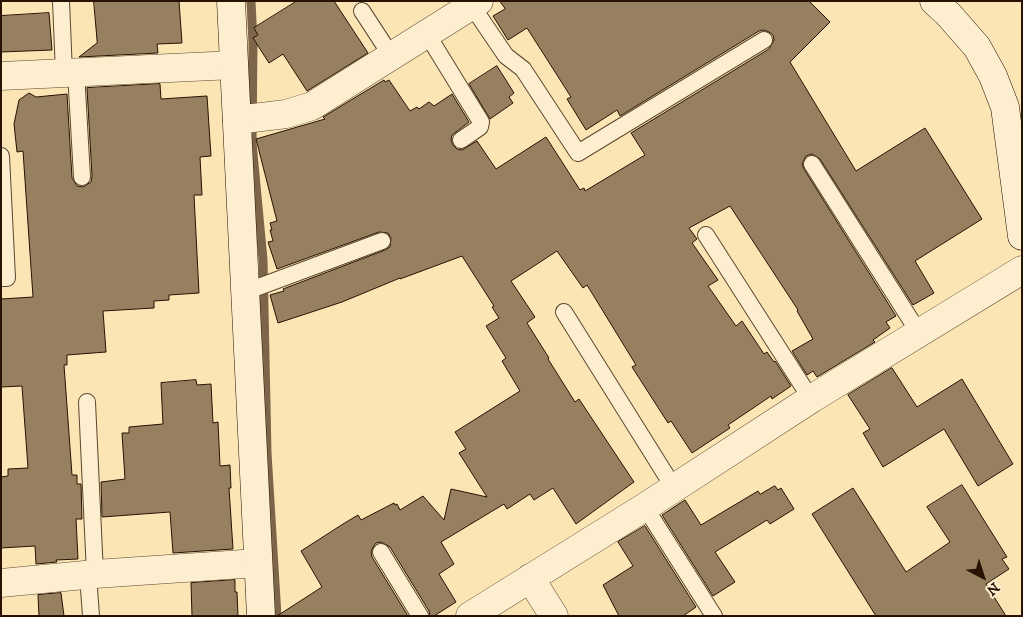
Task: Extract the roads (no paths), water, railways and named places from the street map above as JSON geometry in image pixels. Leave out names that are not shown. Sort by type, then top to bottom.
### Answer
[{"type":"street","points":[[231,1],[261,616]]},
{"type":"street","points":[[934,1],[977,47],[993,76],[1005,107],[1022,236]]},
{"type":"street","points":[[237,120],[286,114],[312,106],[477,3]]},
{"type":"street","points":[[1,76],[234,65]]},
{"type":"street","points":[[470,616],[645,507],[811,399],[1022,270]]},
{"type":"street","points":[[1,583],[258,563]]},
{"type":"street","points":[[530,578],[554,616]]},
{"type":"lane","points":[[61,1],[82,177]]},
{"type":"lane","points":[[477,3],[506,56],[523,69],[578,153],[764,40]]},
{"type":"lane","points":[[362,11],[392,57]]},
{"type":"lane","points":[[427,34],[481,122],[480,127],[461,140]]},
{"type":"lane","points":[[1,156],[7,278],[1,278]]},
{"type":"lane","points":[[812,164],[919,333]]},
{"type":"lane","points":[[706,236],[811,399]]},
{"type":"lane","points":[[245,292],[382,241]]},
{"type":"lane","points":[[564,312],[674,488]]},
{"type":"lane","points":[[87,402],[92,575],[91,616]]},
{"type":"lane","points":[[645,507],[714,616]]},
{"type":"lane","points":[[381,552],[420,616]]},
{"type":"waterway","points":[[251,1],[253,43],[252,143],[263,260],[267,453],[277,616]]}]
